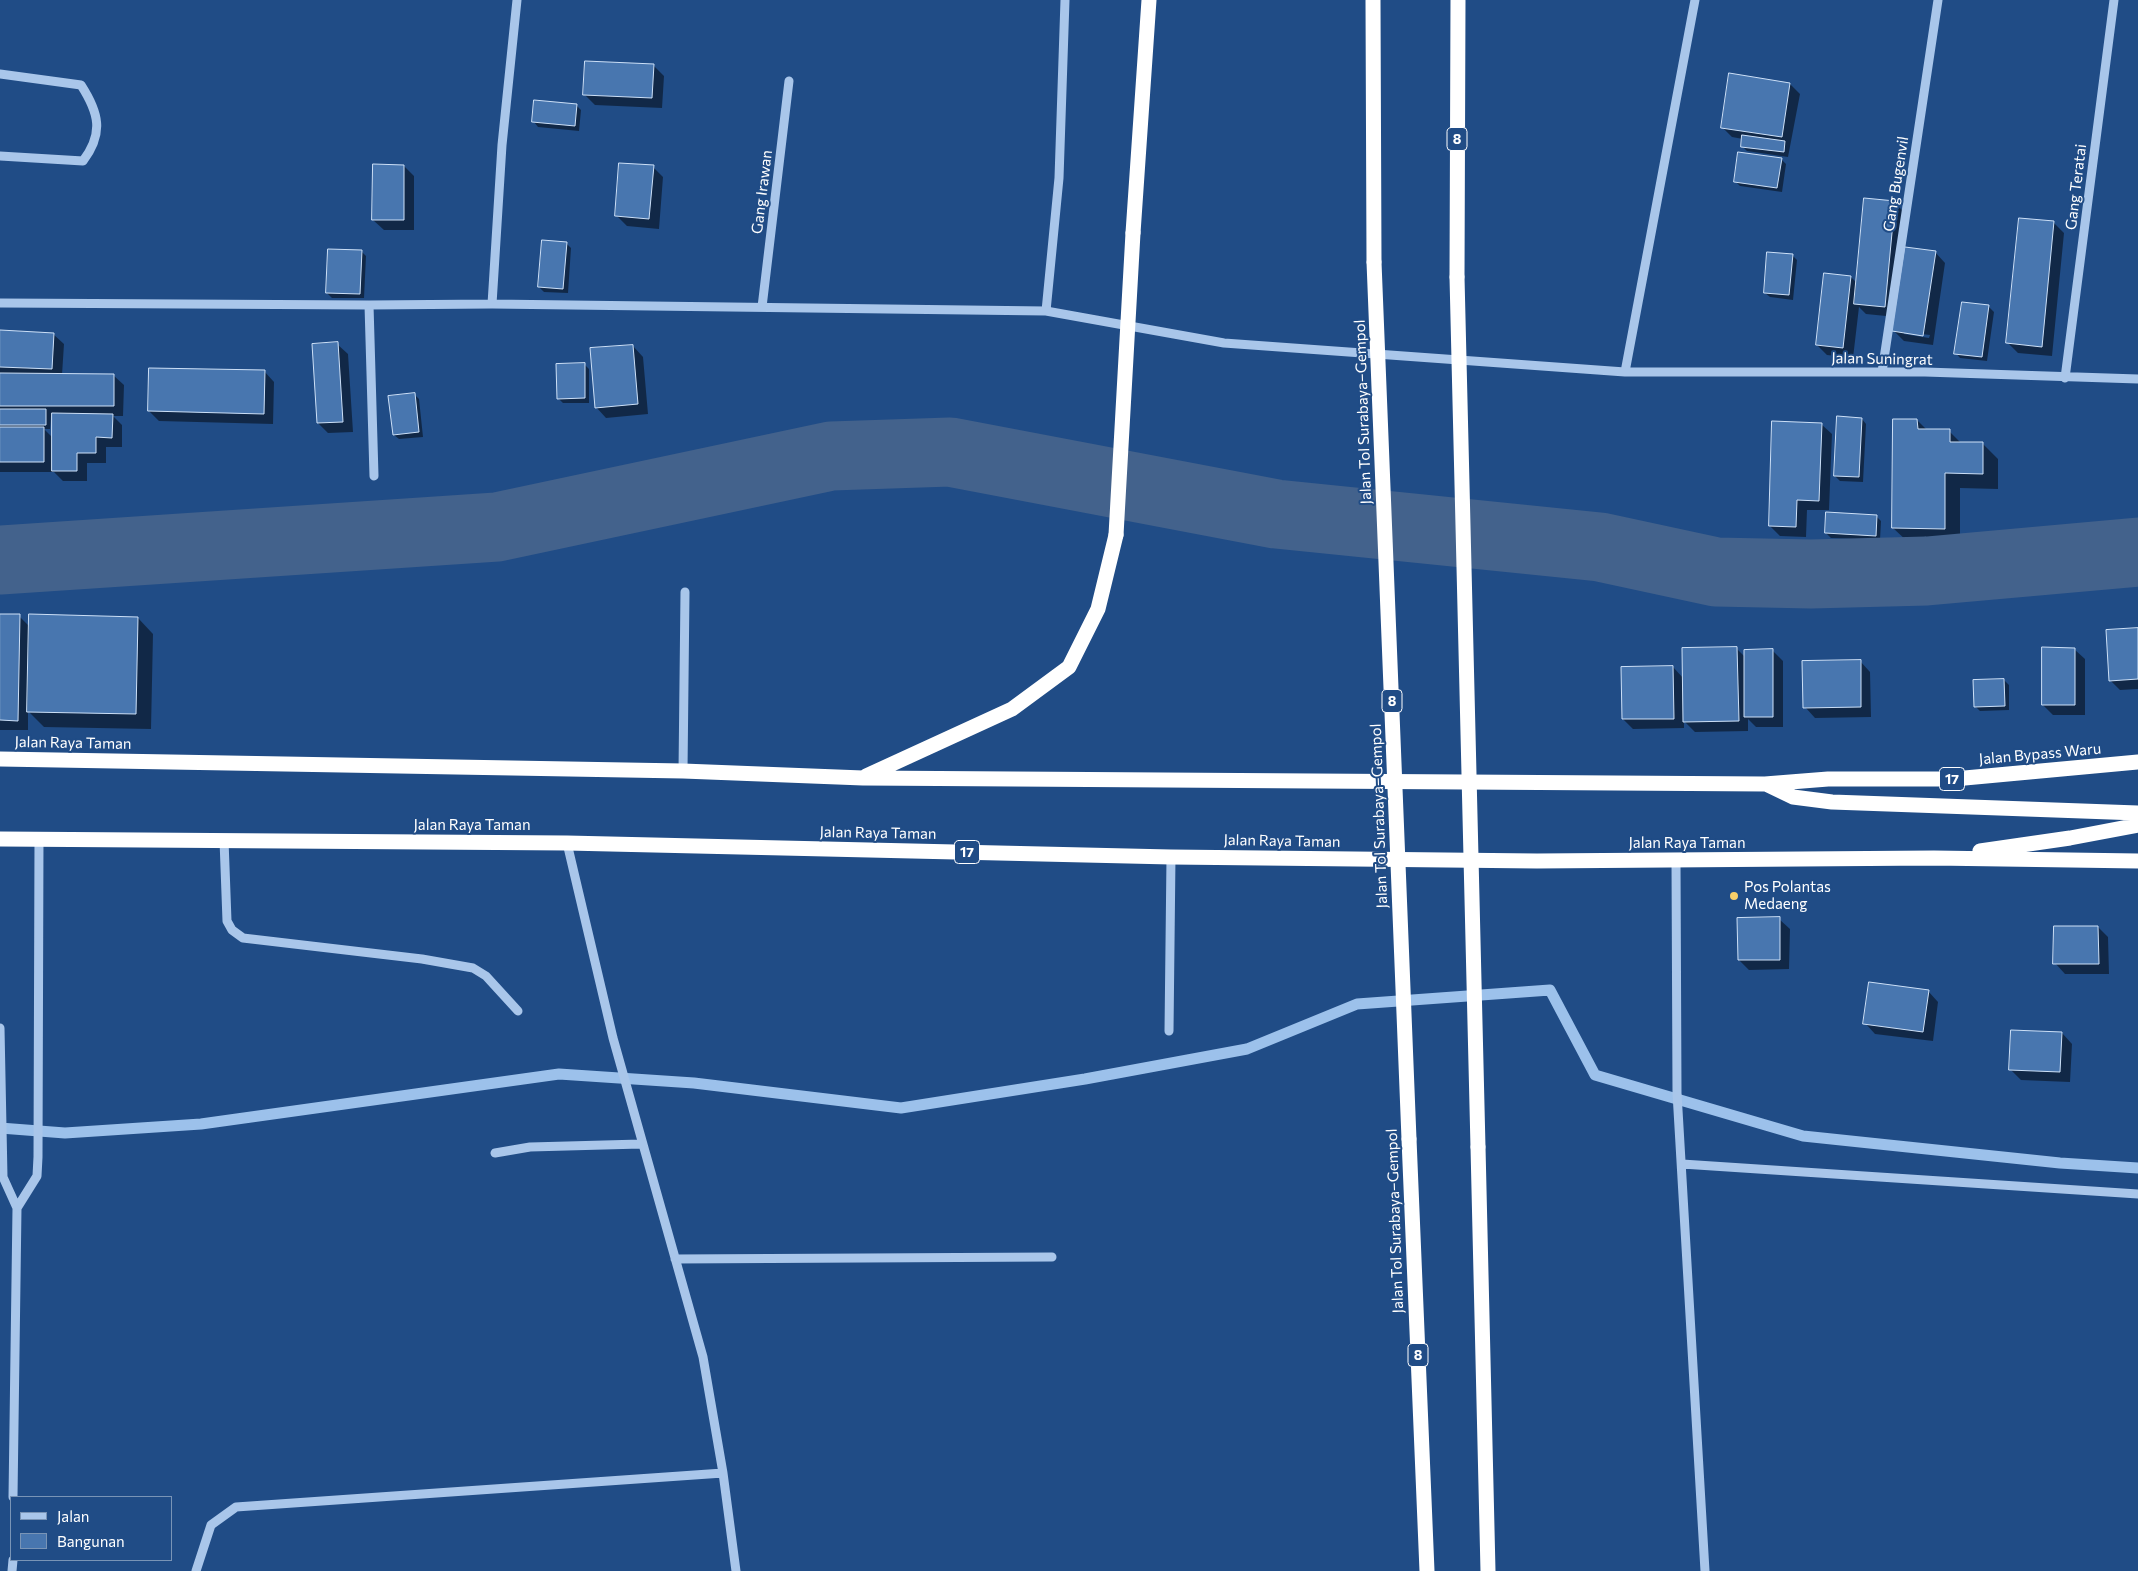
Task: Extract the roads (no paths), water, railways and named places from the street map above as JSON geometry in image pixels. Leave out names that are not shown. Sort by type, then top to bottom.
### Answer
[{"type":"highway","points":[[863,778],[1012,709],[1069,667],[1098,609],[1116,535],[1133,233],[1149,0]]},
{"type":"highway","points":[[1365,0],[1372,70]]},
{"type":"highway","name":"Jalan Tol Surabaya–Gempol","points":[[1373,0],[1374,262],[1427,1571]]},
{"type":"highway","name":"8","points":[[1458,0],[1457,277],[1488,1571]]},
{"type":"highway","name":"Jalan Raya Taman","points":[[0,759],[682,772],[863,778],[1765,784]]},
{"type":"highway","name":"Jalan Bypass Waru","points":[[1765,784],[1828,779],[1954,778],[2138,762]]},
{"type":"highway","points":[[1765,784],[1793,797],[1832,802],[2138,813]]},
{"type":"highway","name":"17","points":[[1934,858],[2070,838],[2138,825]]},
{"type":"highway","name":"Jalan Raya Taman","points":[[0,839],[567,843],[1171,857],[1676,862],[1934,858]]},
{"type":"highway","points":[[1934,858],[2138,861]]},
{"type":"street","points":[[492,304],[502,145],[517,0]]},
{"type":"street","points":[[1046,310],[1059,178],[1065,0]]},
{"type":"street","points":[[1625,372],[1695,0]]},
{"type":"street","name":"Gang Bugenvil","points":[[1882,372],[1938,0]]},
{"type":"street","name":"Gang Teratai","points":[[2065,378],[2114,0]]},
{"type":"street","points":[[0,74],[81,85],[92,102],[98,123],[92,149],[83,161],[0,156]]},
{"type":"street","name":"Gang Irawan","points":[[762,307],[788,81]]},
{"type":"street","name":"Jalan Suningrat","points":[[0,303],[492,304],[1046,310],[1224,344],[1625,372],[1882,372],[2138,380]]},
{"type":"street","points":[[369,305],[374,476]]},
{"type":"street","points":[[682,772],[685,592]]},
{"type":"street","points":[[17,1208],[37,1176],[39,838]]},
{"type":"street","points":[[224,840],[228,921],[232,930],[243,938],[422,959],[473,968],[486,976],[518,1011]]},
{"type":"street","points":[[567,843],[613,1038],[634,1111],[641,1144],[703,1357],[723,1473],[736,1571]]},
{"type":"street","points":[[1169,1031],[1171,857]]},
{"type":"street","points":[[1676,862],[1677,1093],[1705,1571]]},
{"type":"street","points":[[0,1028],[1,1156],[3,1177],[17,1208],[13,1496]]},
{"type":"street","points":[[495,1153],[530,1147],[641,1144]]},
{"type":"street","points":[[1682,1164],[2138,1194]]},
{"type":"street","points":[[675,1259],[1052,1257]]},
{"type":"street","points":[[196,1571],[211,1525],[236,1507],[723,1473]]},
{"type":"waterway","points":[[0,560],[497,527],[831,456],[950,452],[1276,514],[1600,547],[1716,572],[1811,574],[1927,571],[2138,552]]},
{"type":"waterway","points":[[0,1128],[65,1133],[201,1124],[559,1074],[694,1083],[901,1108],[1085,1079],[1247,1049],[1357,1004],[1550,990],[1595,1075],[1803,1136],[2060,1163],[2138,1168]]},
{"type":"place","name":"Pos Polantas Medaeng","points":[[1734,896]]}]
